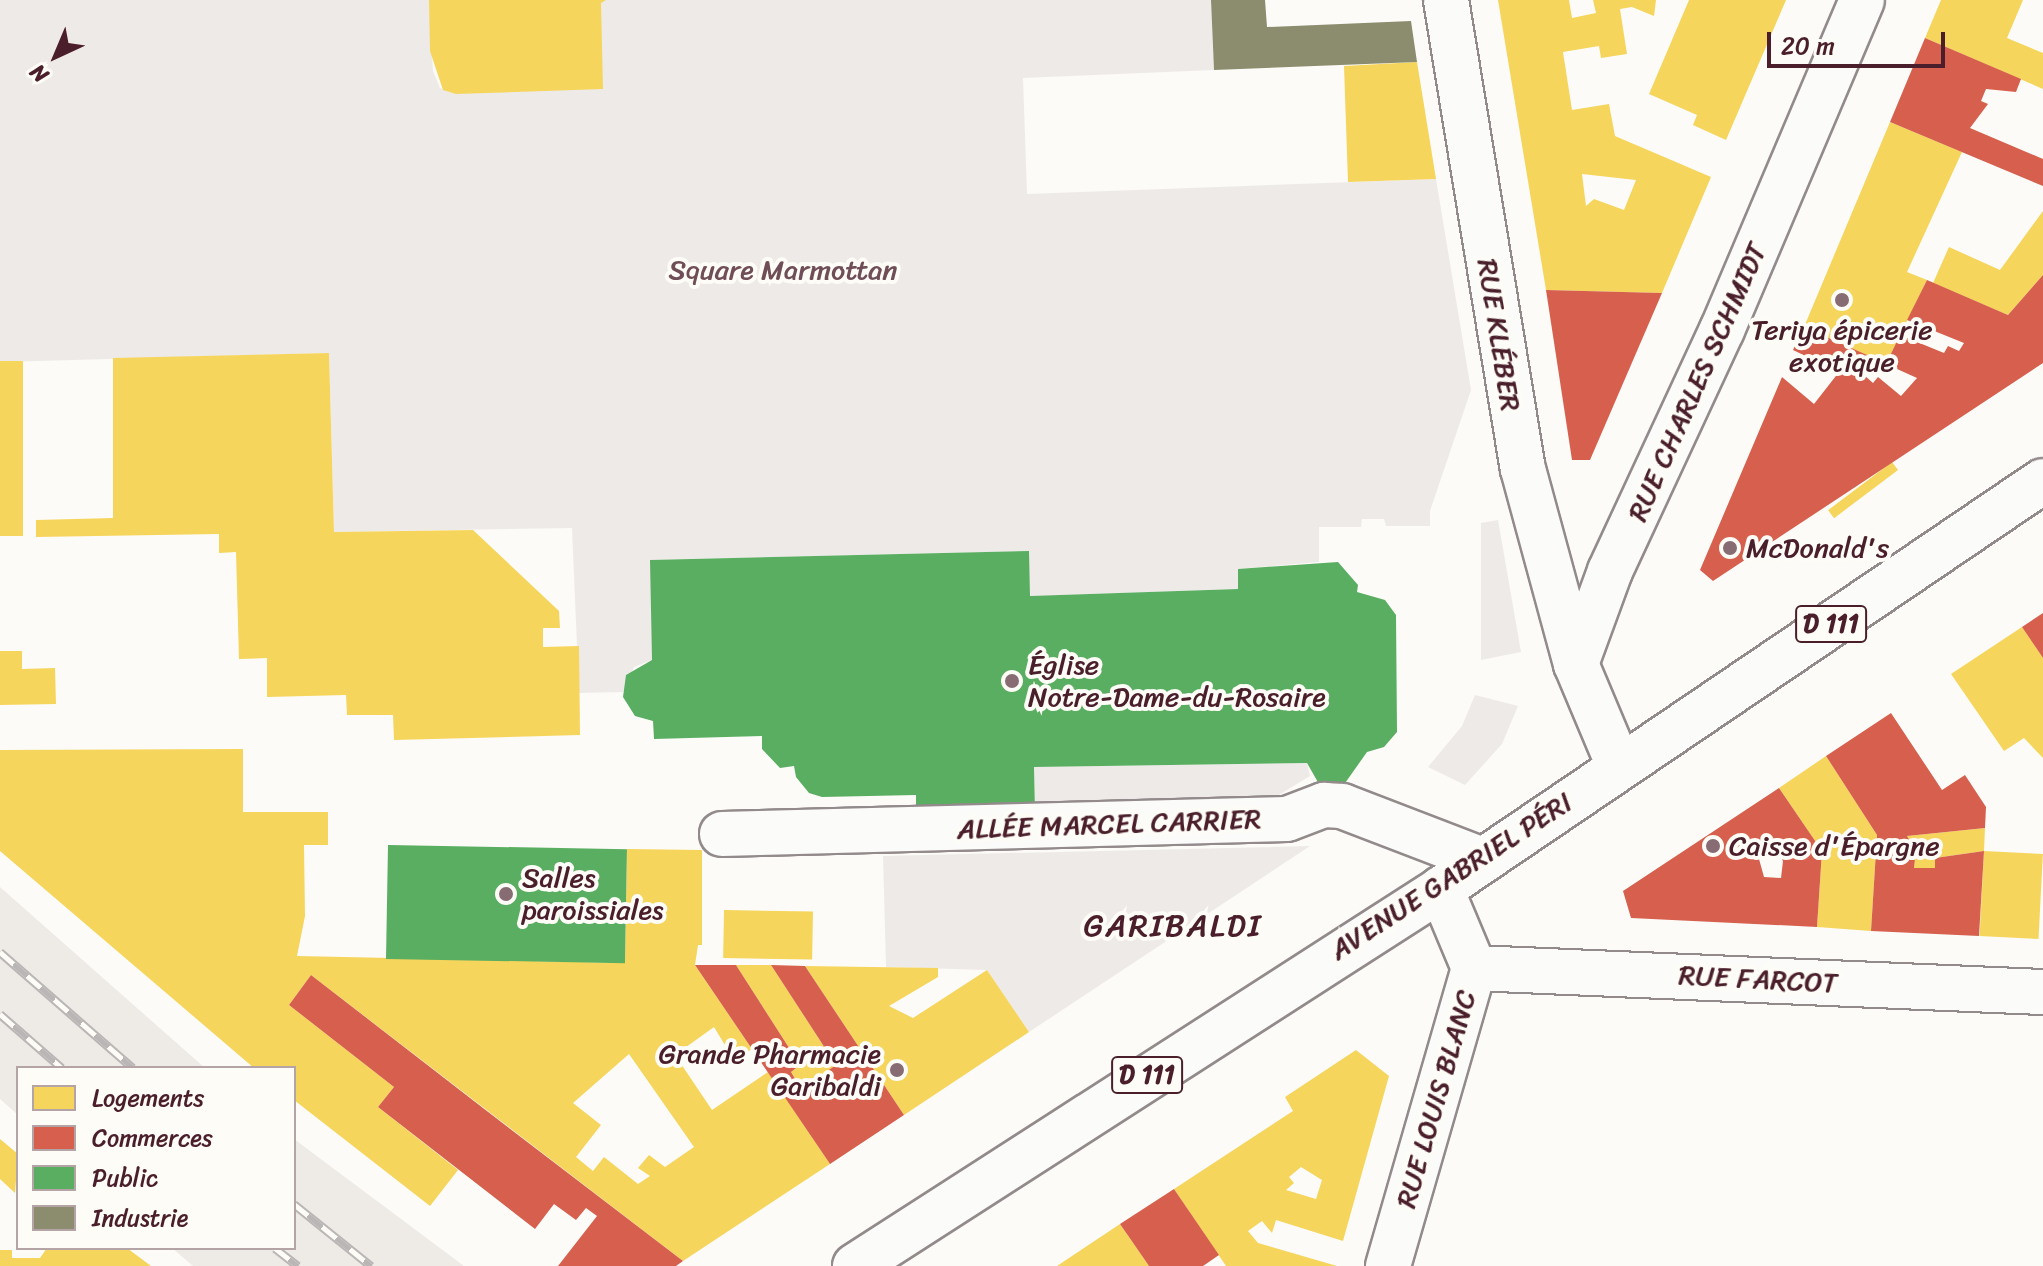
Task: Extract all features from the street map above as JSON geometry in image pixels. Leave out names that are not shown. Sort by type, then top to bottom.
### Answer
[{"type":"street","name":"RUE KLÉBER","points":[[1446,0],[1523,469],[1576,664]]},
{"type":"street","name":"RUE CHARLES SCHMIDT","points":[[1576,664],[1610,571],[1702,374],[1862,0]]},
{"type":"street","name":"AVENUE GABRIEL PÉRI","points":[[855,1266],[1441,889],[1618,764],[2043,481]]},
{"type":"street","points":[[1576,664],[1618,764]]},
{"type":"street","name":"ALLÉE MARCEL CARRIER","points":[[722,834],[1287,819],[1324,805],[1342,806],[1483,860]]},
{"type":"street","name":"RUE LOUIS BLANC","points":[[1388,1266],[1474,968],[1441,889]]},
{"type":"street","name":"RUE FARCOT","points":[[1474,968],[2043,992]]},
{"type":"shaded area","points":[[0,887],[203,1066],[16,1066],[16,1113],[0,1099]]},
{"type":"shaded area","points":[[296,1140],[464,1266],[193,1266],[174,1250],[296,1250]]},
{"type":"green space","name":"Square Marmottan","points":[[0,0],[429,0],[433,71],[440,88],[450,92],[603,0],[1211,0],[1214,70],[1023,78],[1027,194],[1436,179],[1471,390],[1430,511],[1430,526],[1386,526],[1384,519],[1362,519],[1361,527],[1319,527],[1319,562],[1238,569],[1238,589],[1030,596],[1028,551],[651,560],[652,660],[634,667],[623,692],[579,693],[572,528],[334,532],[329,353],[0,362]]},
{"type":"green space","points":[[1498,520],[1521,652],[1481,660],[1481,523]]},
{"type":"green space","points":[[1475,695],[1518,706],[1502,744],[1465,785],[1428,767],[1462,726]]},
{"type":"green space","points":[[1307,763],[1310,776],[1274,798],[1035,811],[1034,767]]},
{"type":"green space","points":[[1310,846],[1029,1032],[987,970],[886,967],[883,856]]},
{"type":"building: Logements","points":[[429,0],[606,0],[601,3],[603,89],[456,94],[443,90],[430,51]]},
{"type":"building: Logements","points":[[1498,0],[1569,0],[1572,18],[1596,13],[1593,0],[1656,0],[1654,16],[1632,7],[1620,9],[1627,54],[1601,58],[1599,46],[1563,52],[1572,110],[1609,104],[1615,136],[1711,177],[1662,293],[1546,290]],"holes":[[[1582,174],[1636,180],[1624,210],[1594,199],[1586,206]]]},
{"type":"building: Logements","points":[[1689,0],[1786,0],[1726,140],[1693,125],[1697,115],[1649,94]]},
{"type":"building: Logements","points":[[1941,0],[2023,0],[2007,38],[2043,53],[2043,89],[1925,38]]},
{"type":"building: Logements","points":[[1417,62],[1436,179],[1348,182],[1344,66]]},
{"type":"building: Logements","points":[[1890,122],[1962,152],[1907,272],[1927,280],[1886,364],[1804,327]]},
{"type":"building: Logements","points":[[2043,211],[2043,275],[2008,315],[1933,283],[1949,247],[2000,270]]},
{"type":"building: Logements","points":[[329,353],[334,532],[473,530],[559,611],[560,628],[543,628],[543,647],[579,646],[580,735],[394,740],[393,715],[347,715],[346,695],[267,697],[267,658],[239,659],[236,552],[219,553],[219,534],[36,537],[36,520],[113,518],[113,358]]},
{"type":"building: Logements","points":[[0,361],[23,361],[23,536],[0,536]]},
{"type":"building: Logements","points":[[1892,462],[1898,470],[1834,518],[1828,510]]},
{"type":"building: Logements","points":[[2022,627],[2043,658],[2043,758],[2024,738],[2004,751],[1951,674]]},
{"type":"building: Logements","points":[[0,651],[22,651],[22,669],[55,668],[56,704],[0,705]]},
{"type":"building: Logements","points":[[243,749],[243,812],[328,812],[328,845],[304,845],[305,916],[297,956],[625,963],[627,849],[702,850],[702,945],[698,945],[695,965],[752,1049],[734,1060],[714,1027],[675,1055],[712,1110],[768,1072],[830,1164],[683,1261],[311,975],[289,1005],[394,1087],[378,1107],[458,1170],[430,1206],[296,1102],[296,1066],[252,1066],[0,851],[0,750]],"holes":[[[629,1054],[694,1147],[665,1167],[649,1155],[638,1168],[650,1176],[638,1184],[604,1157],[593,1171],[576,1157],[601,1125],[573,1103]]]},
{"type":"building: Logements","points":[[1826,756],[1877,835],[1871,931],[1817,927],[1822,851],[1779,788]]},
{"type":"building: Logements","points":[[1985,828],[1984,851],[1935,858],[1935,868],[1914,868],[1916,851],[1907,836]]},
{"type":"building: Logements","points":[[1984,851],[2043,854],[2038,939],[1980,936]]},
{"type":"building: Logements","points":[[724,910],[813,912],[812,960],[723,958]]},
{"type":"building: Logements","points":[[736,965],[771,965],[836,1065],[801,1089],[791,1072],[800,1065]]},
{"type":"building: Logements","points":[[805,966],[938,968],[938,977],[889,1006],[913,1018],[987,970],[1029,1032],[904,1115]]},
{"type":"building: Logements","points":[[1356,1050],[1389,1076],[1343,1241],[1276,1220],[1272,1233],[1262,1221],[1248,1231],[1258,1243],[1337,1266],[1226,1266],[1174,1189],[1293,1111],[1285,1097]],"holes":[[[1301,1167],[1322,1180],[1316,1199],[1286,1190],[1294,1183],[1289,1177]]]},
{"type":"building: Logements","points":[[0,1139],[16,1152],[15,1193],[0,1179]]},
{"type":"building: Logements","points":[[1120,1224],[1149,1266],[1057,1266]]},
{"type":"building: Logements","points":[[0,1250],[12,1250],[12,1258],[40,1258],[46,1250],[130,1250],[151,1266],[0,1266]]},
{"type":"building: Commerces","points":[[1925,38],[2021,79],[2016,92],[1986,89],[1981,101],[1988,104],[1970,128],[2043,159],[2043,186],[1890,122]]},
{"type":"building: Commerces","points":[[2043,275],[2043,363],[1713,581],[1700,570],[1782,377],[1814,404],[1839,372],[1793,350],[1804,327],[1867,355],[1856,368],[1873,383],[1878,377],[1901,396],[1917,378],[1886,364],[1900,335],[1944,353],[1948,346],[1959,351],[1964,343],[1907,320],[1927,280],[2008,315]]},
{"type":"building: Commerces","points":[[1546,290],[1662,293],[1590,460],[1572,460]]},
{"type":"building: Commerces","points":[[2043,613],[2043,658],[2022,627]]},
{"type":"building: Commerces","points":[[1891,713],[1942,790],[1965,775],[1986,807],[1985,828],[1907,836],[1916,851],[1914,868],[1935,868],[1935,858],[1984,851],[1979,936],[1871,931],[1877,835],[1826,756]]},
{"type":"building: Commerces","points":[[1779,788],[1822,851],[1817,927],[1631,918],[1623,891]],"holes":[[[1776,848],[1783,861],[1781,878],[1764,877],[1759,859]]]},
{"type":"building: Commerces","points":[[695,965],[736,965],[800,1065],[791,1072],[801,1089],[836,1065],[771,965],[805,966],[904,1115],[830,1164]]},
{"type":"building: Commerces","points":[[311,975],[683,1261],[676,1266],[558,1266],[597,1216],[586,1208],[576,1220],[554,1204],[535,1229],[378,1107],[394,1087],[289,1005]]},
{"type":"building: Commerces","points":[[1174,1189],[1219,1255],[1203,1266],[1149,1266],[1120,1224]]},
{"type":"building: Public","name":"Église Notre-Dame-du-Rosaire","points":[[1029,551],[1030,596],[1238,589],[1238,569],[1338,562],[1358,585],[1357,592],[1385,600],[1396,615],[1397,732],[1384,747],[1367,752],[1343,786],[1319,784],[1307,763],[1034,767],[1035,811],[916,814],[916,795],[822,797],[809,793],[796,777],[794,766],[780,768],[762,749],[762,736],[654,739],[653,721],[635,716],[623,697],[626,675],[652,660],[650,560]]},
{"type":"building: Public","name":"Salles paroissiales","points":[[388,845],[627,849],[625,963],[386,959]]},
{"type":"building: Industrie","points":[[1211,0],[1265,0],[1267,27],[1411,21],[1417,62],[1214,70]]},
{"type":"railway","points":[[0,952],[131,1066]]},
{"type":"railway","points":[[0,1014],[60,1066]]},
{"type":"railway","points":[[296,1206],[371,1266]]},
{"type":"railway","points":[[278,1250],[298,1266]]},
{"type":"place","name":"Teriya épicerie exotique","points":[[1842,300]]},
{"type":"place","name":"McDonald's","points":[[1730,548]]},
{"type":"place","name":"Église Notre-Dame-du-Rosaire","points":[[1012,681]]},
{"type":"place","name":"Caisse d'Épargne","points":[[1713,846]]},
{"type":"place","name":"Salles paroissiales","points":[[506,894]]},
{"type":"place","name":"Grande Pharmacie Garibaldi","points":[[897,1070]]},
{"type":"district","name":"GARIBALDI","points":[[1173,926]]}]
